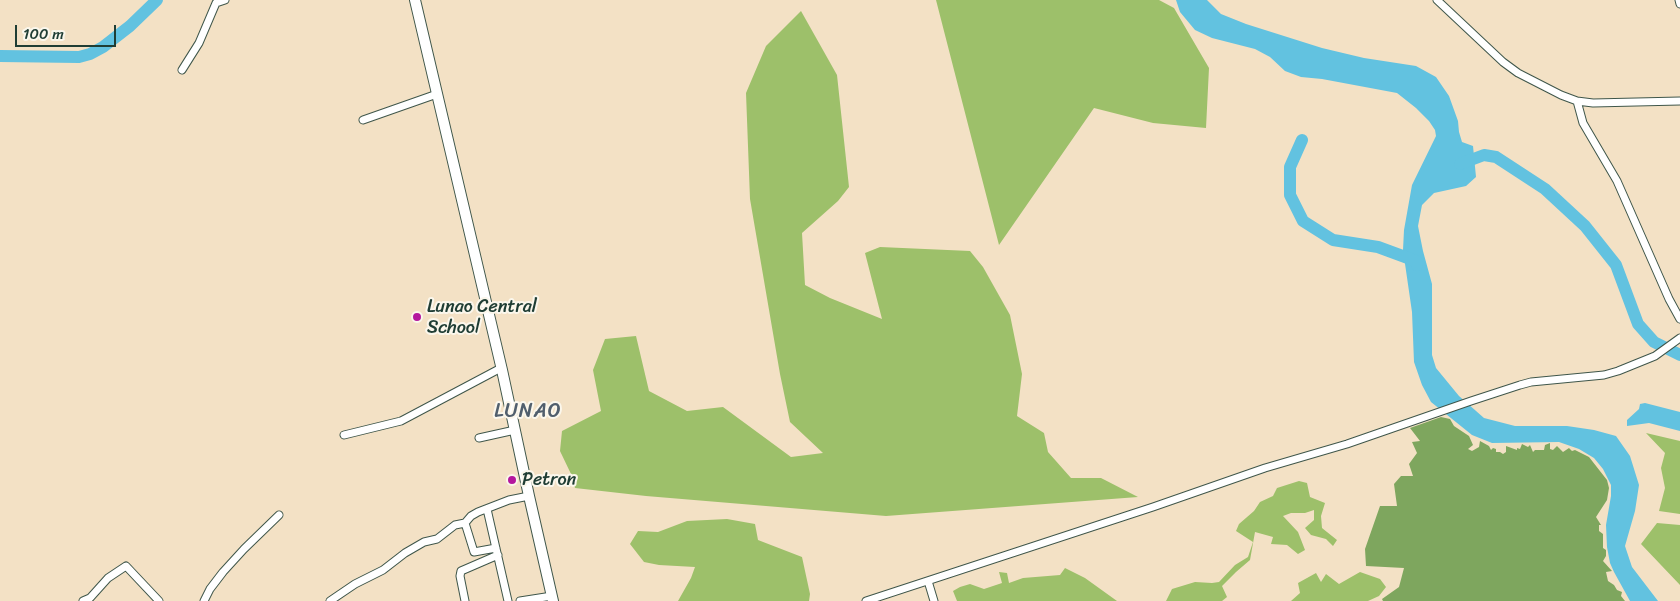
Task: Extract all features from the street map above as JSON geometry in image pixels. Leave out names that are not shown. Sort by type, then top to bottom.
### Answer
[{"type":"highway","points":[[415,0],[502,368],[528,496],[552,598]]},
{"type":"street","points":[[182,70],[199,43],[213,2],[225,0]]},
{"type":"street","points":[[1437,0],[1503,62],[1543,87],[1577,101],[1609,104],[1680,102]]},
{"type":"street","points":[[1679,0],[1680,4]]},
{"type":"street","points":[[363,120],[437,94]]},
{"type":"street","points":[[1577,101],[1583,123],[1617,181],[1669,299],[1680,319]]},
{"type":"street","points":[[866,601],[1265,468],[1347,444],[1531,382],[1604,375],[1633,366],[1655,356],[1680,338]]},
{"type":"street","points":[[344,435],[400,421],[502,368]]},
{"type":"street","points":[[479,438],[516,430]]},
{"type":"street","points":[[330,601],[355,584],[383,570],[405,553],[424,542],[437,539],[455,525],[465,523],[471,516],[509,500],[528,496]]},
{"type":"street","points":[[487,508],[508,601]]},
{"type":"street","points":[[204,601],[210,588],[223,572],[279,515]]},
{"type":"street","points":[[465,523],[474,552],[496,548]]},
{"type":"street","points":[[465,601],[460,576],[461,572],[498,556]]},
{"type":"street","points":[[83,601],[90,598],[108,578],[126,566],[159,601]]},
{"type":"street","points":[[928,581],[934,601]]},
{"type":"street","points":[[520,601],[552,598]]},
{"type":"green space","points":[[936,0],[1159,0],[1174,8],[1209,68],[1206,128],[1153,123],[1094,108],[999,245]]},
{"type":"green space","points":[[801,11],[837,75],[849,187],[838,201],[802,233],[805,285],[830,298],[882,319],[865,253],[880,247],[970,251],[983,267],[1010,315],[1022,374],[1017,416],[1044,433],[1048,452],[1071,478],[1101,478],[1138,497],[886,516],[646,496],[575,488],[571,474],[560,451],[562,431],[601,411],[593,370],[605,339],[636,336],[649,391],[687,411],[723,407],[791,457],[823,453],[790,422],[750,199],[746,93],[766,46]]},
{"type":"green space","points":[[1441,417],[1450,419],[1454,426],[1469,436],[1473,445],[1468,449],[1472,451],[1479,447],[1480,441],[1489,446],[1491,450],[1493,448],[1496,449],[1496,452],[1503,454],[1506,452],[1506,446],[1517,450],[1517,448],[1520,449],[1522,444],[1528,447],[1530,445],[1533,452],[1535,450],[1544,450],[1545,445],[1550,443],[1550,449],[1553,450],[1557,446],[1563,452],[1569,448],[1572,451],[1575,450],[1589,457],[1607,480],[1609,488],[1607,500],[1596,517],[1601,525],[1599,525],[1599,531],[1603,534],[1603,548],[1606,550],[1606,556],[1603,561],[1612,571],[1606,572],[1608,581],[1617,590],[1622,592],[1621,596],[1625,601],[1383,601],[1382,599],[1399,587],[1404,568],[1366,566],[1365,549],[1380,506],[1397,506],[1394,484],[1401,476],[1413,476],[1409,464],[1417,453],[1412,442],[1420,441],[1410,428]]},
{"type":"green space","points":[[1646,433],[1680,441],[1680,514],[1659,511],[1665,488],[1661,468],[1665,453]]},
{"type":"green space","points":[[1299,481],[1307,483],[1310,497],[1325,503],[1321,516],[1322,528],[1337,540],[1333,546],[1326,539],[1311,535],[1305,528],[1314,520],[1314,510],[1305,513],[1291,513],[1283,516],[1298,532],[1305,550],[1298,554],[1287,545],[1271,544],[1273,537],[1255,532],[1250,560],[1222,586],[1227,597],[1222,601],[1166,601],[1172,589],[1195,582],[1219,582],[1235,565],[1248,557],[1253,542],[1236,531],[1239,524],[1254,511],[1260,502],[1273,496],[1277,488]]},
{"type":"green space","points":[[727,519],[755,524],[758,540],[802,557],[810,594],[809,601],[678,601],[695,567],[659,565],[644,562],[630,544],[638,531],[658,532],[687,521]]},
{"type":"green space","points":[[1657,523],[1680,525],[1680,585],[1641,544]]},
{"type":"green space","points":[[1065,568],[1085,578],[1117,601],[957,601],[953,591],[970,584],[984,589],[1002,583],[999,572],[1007,573],[1009,583],[1023,578],[1060,575]]},
{"type":"green space","points":[[1360,572],[1380,579],[1386,587],[1379,596],[1368,601],[1291,601],[1300,593],[1298,583],[1316,573],[1321,582],[1326,574],[1339,584]]},
{"type":"water","points":[[1176,0],[1207,0],[1221,14],[1246,24],[1322,48],[1364,58],[1416,66],[1436,77],[1449,96],[1458,121],[1462,142],[1473,146],[1476,177],[1466,186],[1434,193],[1422,205],[1418,226],[1432,284],[1432,355],[1436,368],[1459,396],[1484,418],[1515,426],[1567,426],[1616,436],[1630,456],[1639,485],[1635,511],[1625,546],[1632,567],[1658,601],[1630,601],[1614,572],[1607,547],[1606,525],[1611,485],[1603,469],[1594,458],[1579,449],[1559,442],[1492,443],[1472,435],[1431,402],[1422,385],[1414,362],[1412,312],[1403,250],[1404,230],[1412,185],[1436,136],[1435,130],[1429,121],[1397,93],[1301,77],[1285,71],[1270,57],[1255,49],[1212,38],[1195,30],[1180,12]]},
{"type":"water","points":[[1645,403],[1680,412],[1680,431],[1649,423],[1627,426],[1627,420],[1639,409],[1640,404]]},
{"type":"waterway","points":[[0,56],[79,57],[90,54],[103,47],[130,26],[157,0]]},
{"type":"waterway","points":[[1302,140],[1290,167],[1290,195],[1303,221],[1333,240],[1378,247],[1416,261],[1417,265]]},
{"type":"waterway","points":[[1460,164],[1484,155],[1496,157],[1545,189],[1585,226],[1616,265],[1638,324],[1654,342],[1680,355]]},
{"type":"place","name":"Lunao Central School","points":[[417,317]]},
{"type":"place","name":"Petron","points":[[512,480]]},
{"type":"district","name":"LUNAO","points":[[528,412]]}]
